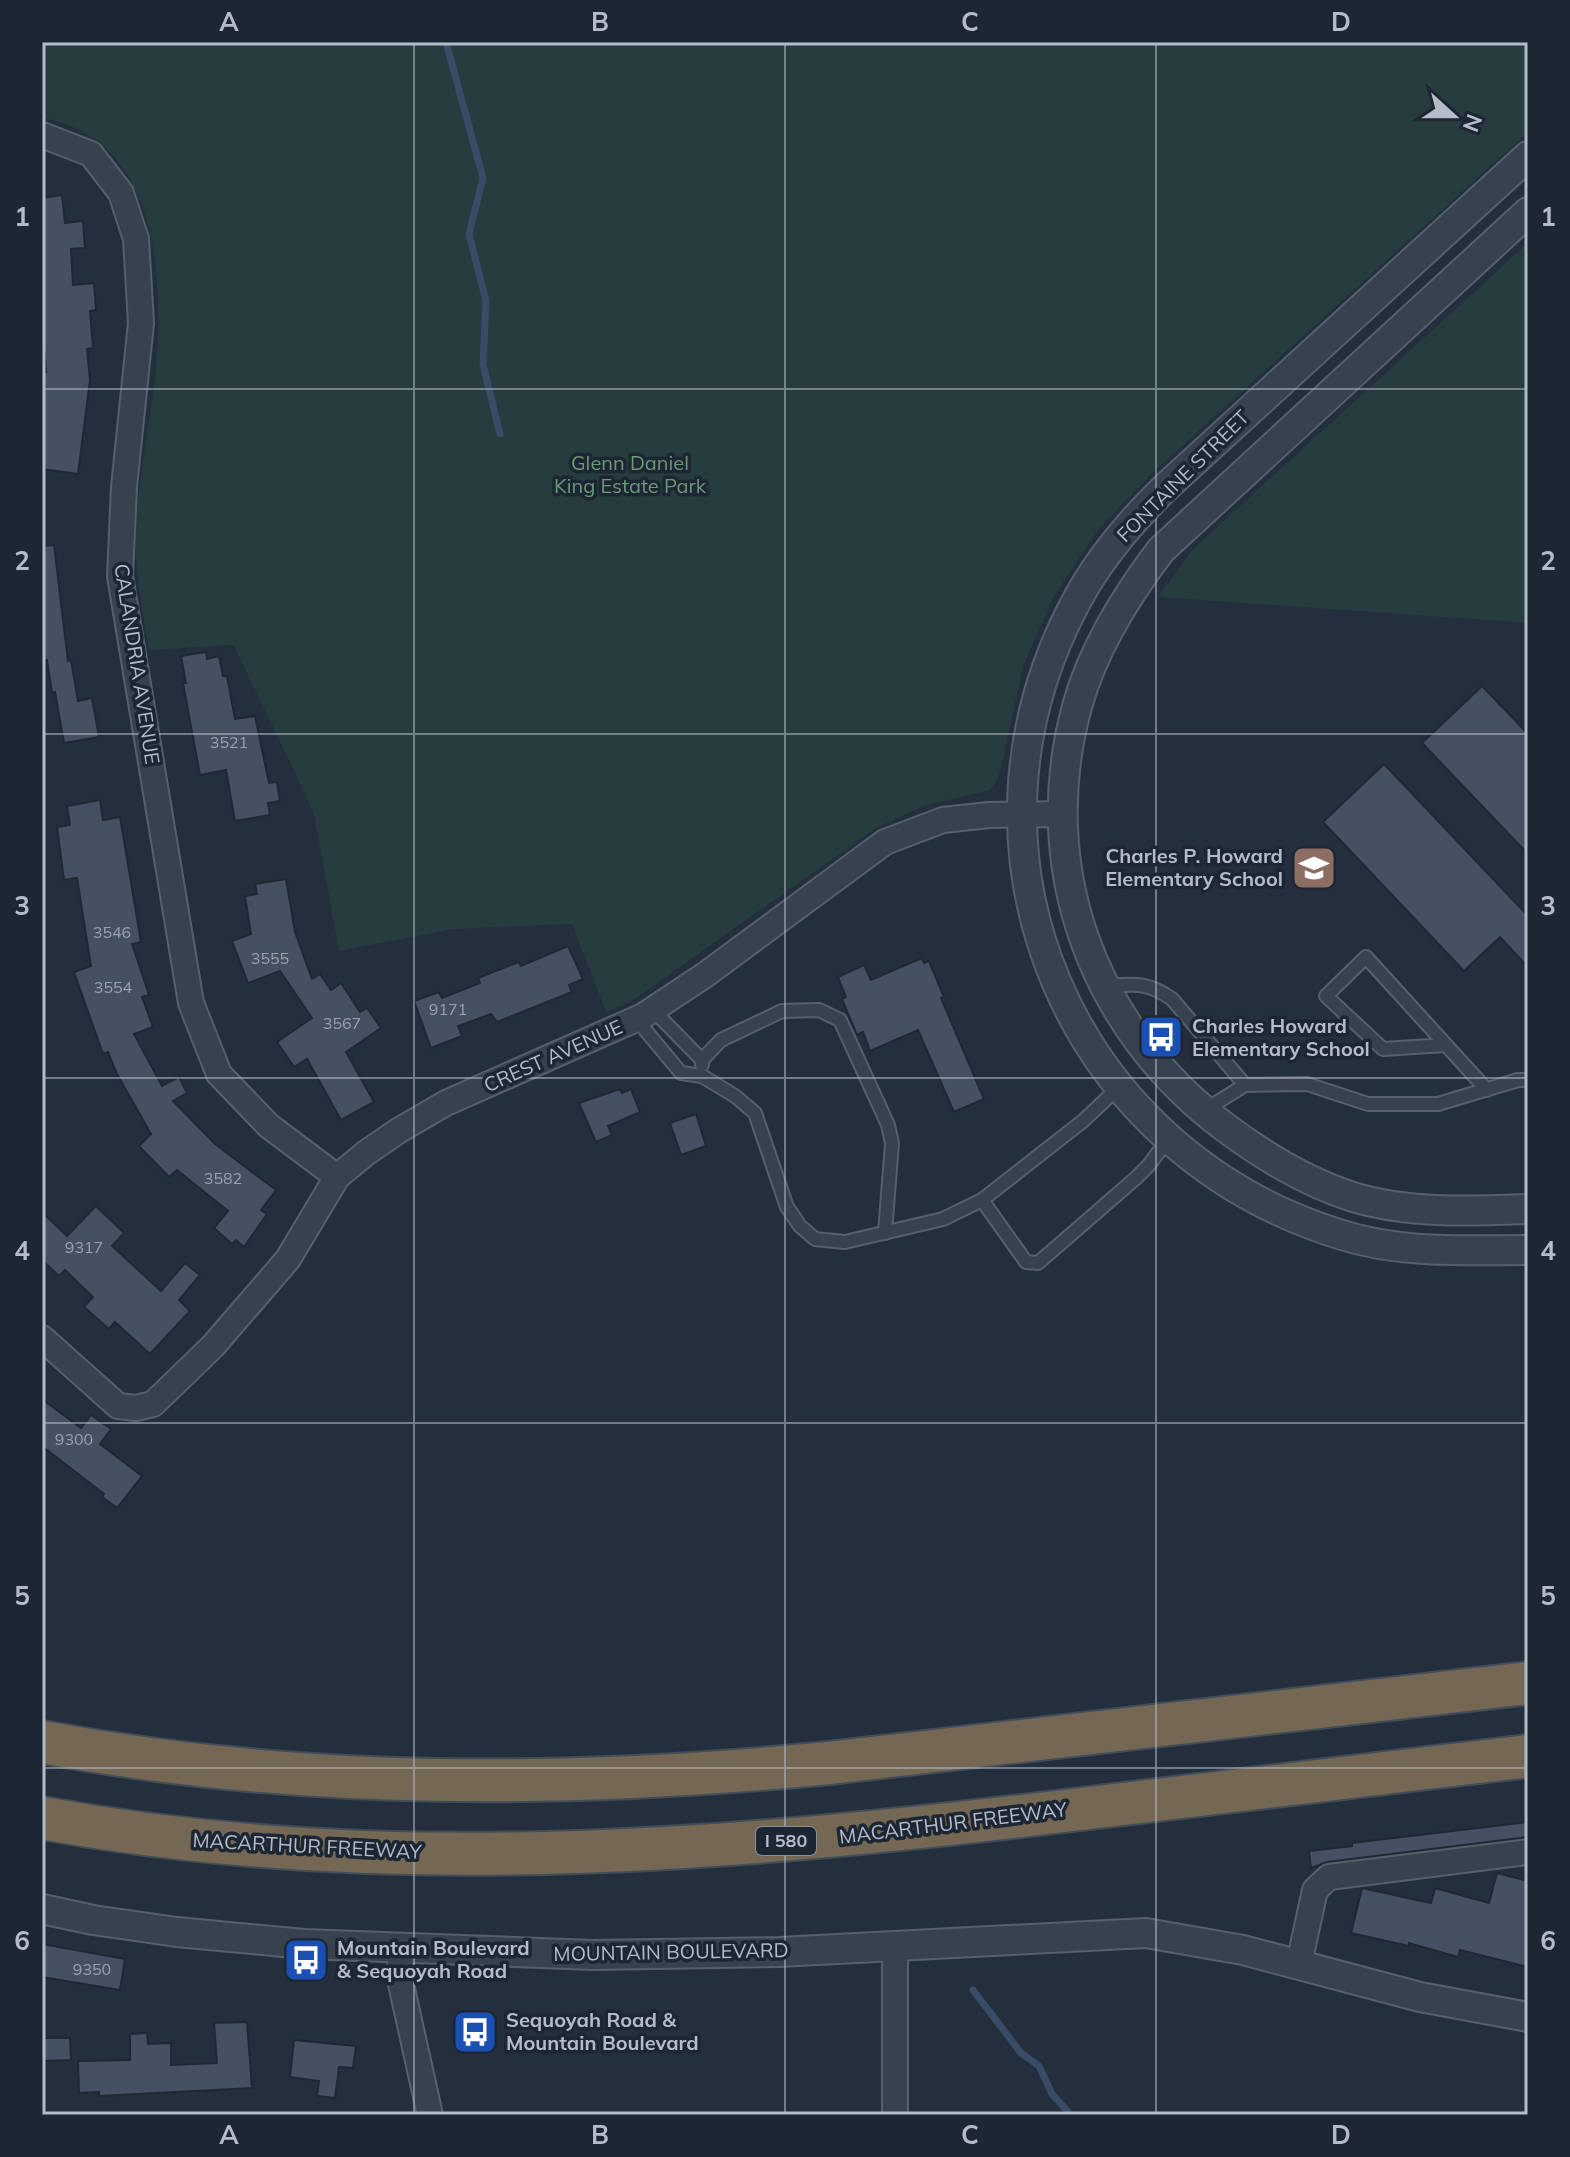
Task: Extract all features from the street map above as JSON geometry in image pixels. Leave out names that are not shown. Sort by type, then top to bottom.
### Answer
[{"type":"highway","points":[[42,1742],[199,1766],[296,1773],[475,1779],[619,1778],[829,1763],[1528,1683]]},
{"type":"highway","name":"MACARTHUR FREEWAY","points":[[42,1818],[189,1840],[287,1848],[501,1854],[618,1852],[835,1837],[1528,1756]]},
{"type":"street","name":"CALANDRIA AVENUE","points":[[42,135],[91,154],[121,193],[136,239],[141,323],[124,487],[120,576],[191,1003],[219,1074],[269,1126],[337,1177]]},
{"type":"street","name":"FONTAINE STREET","points":[[1528,156],[1130,522],[1076,600],[1038,693],[1025,750],[1020,815],[1023,861],[1034,919],[1049,967],[1075,1021],[1100,1062],[1168,1139],[1212,1174],[1253,1199],[1343,1236],[1393,1247],[1528,1250]]},
{"type":"street","name":"FONTAINE STREET","points":[[1528,212],[1194,516],[1161,550],[1134,585],[1113,620],[1078,702],[1067,754],[1062,814],[1064,855],[1074,909],[1088,953],[1135,1040],[1169,1081],[1203,1111],[1275,1163],[1354,1197],[1402,1207],[1448,1211],[1528,1209]]},
{"type":"street","name":"CREST AVENUE","points":[[42,1338],[118,1406],[136,1408],[153,1404],[213,1346],[288,1259],[337,1177],[366,1153],[446,1103],[644,1014],[705,975],[885,842],[943,820],[989,815],[1062,814]]},
{"type":"street","points":[[1299,1964],[1315,1890],[1329,1877],[1528,1852]]},
{"type":"street","name":"MOUNTAIN BOULEVARD","points":[[42,1909],[177,1932],[304,1944],[623,1955],[1146,1933],[1243,1950],[1420,1997],[1528,2017]]},
{"type":"street","points":[[895,1945],[895,2115]]},
{"type":"street","points":[[402,1949],[399,1975],[430,2115]]},
{"type":"lane","points":[[1446,1045],[1383,1049],[1326,996],[1366,957],[1487,1090]]},
{"type":"lane","points":[[1104,986],[1140,983],[1158,989],[1172,999],[1245,1085]]},
{"type":"lane","points":[[702,1076],[702,1060],[721,1040],[782,1011],[819,1010],[840,1020],[888,1125],[892,1143],[885,1233]]},
{"type":"lane","points":[[644,1014],[702,1060]]},
{"type":"lane","points":[[644,1014],[681,1073],[702,1076],[735,1096],[755,1113],[787,1207],[800,1226],[815,1239],[845,1242],[885,1233],[943,1219],[982,1200],[1083,1121],[1120,1086]]},
{"type":"lane","points":[[1203,1111],[1245,1085],[1307,1084],[1368,1104],[1438,1104],[1525,1077]]},
{"type":"lane","points":[[982,1200],[1026,1262],[1038,1263],[1136,1178],[1168,1139]]},
{"type":"green space","name":"Glenn Daniel King Estate Park","points":[[42,42],[1528,42],[1528,132],[1150,475],[1098,530],[1053,598],[1023,666],[1001,768],[990,790],[927,805],[876,828],[629,1003],[606,1012],[572,924],[453,929],[339,951],[314,813],[234,645],[149,650],[136,545],[139,489],[156,367],[158,292],[154,252],[145,215],[131,181],[109,152],[80,130],[42,118]]},
{"type":"green space","points":[[1528,243],[1528,623],[1158,597],[1193,549]]},
{"type":"building","points":[[62,195],[65,223],[83,221],[85,248],[71,249],[73,285],[94,283],[96,310],[90,311],[93,348],[87,349],[90,380],[78,474],[42,469],[42,371],[46,372],[42,322],[42,198]]},
{"type":"building","points":[[54,545],[68,661],[71,660],[78,701],[92,698],[99,737],[64,743],[47,660],[42,661],[42,546]]},
{"type":"building","points":[[206,652],[207,659],[219,656],[223,676],[227,676],[235,719],[255,716],[269,783],[277,782],[280,801],[268,803],[270,815],[235,821],[226,770],[200,775],[181,656]]},
{"type":"building","points":[[1482,686],[1528,734],[1528,854],[1422,743]]},
{"type":"building","points":[[1384,764],[1528,916],[1528,967],[1500,937],[1464,971],[1323,822]]},
{"type":"building","points":[[100,800],[103,820],[120,817],[141,942],[132,944],[149,995],[142,997],[153,1027],[134,1034],[162,1086],[179,1077],[187,1093],[173,1101],[215,1144],[276,1190],[261,1210],[267,1214],[244,1247],[236,1240],[232,1244],[214,1228],[228,1211],[177,1170],[169,1177],[139,1146],[151,1134],[108,1052],[103,1054],[74,972],[91,966],[77,878],[64,880],[57,827],[70,825],[67,806]]},
{"type":"building","points":[[286,879],[295,932],[312,979],[320,974],[331,990],[341,983],[360,1012],[367,1008],[381,1028],[346,1052],[374,1102],[341,1120],[307,1059],[294,1067],[277,1042],[312,1018],[280,971],[248,983],[232,941],[251,934],[245,896],[257,894],[255,884]]},
{"type":"building","points":[[568,946],[583,979],[569,985],[572,992],[497,1022],[491,1014],[458,1026],[462,1036],[431,1048],[414,1001],[439,992],[442,998],[480,983],[478,978],[519,962],[521,966]]},
{"type":"building","points":[[922,958],[924,963],[929,961],[944,997],[941,998],[984,1099],[954,1112],[918,1030],[870,1051],[863,1032],[857,1035],[842,999],[846,997],[838,977],[864,965],[871,980]]},
{"type":"building","points":[[620,1089],[622,1093],[631,1089],[640,1112],[608,1126],[612,1135],[596,1142],[579,1103]]},
{"type":"building","points":[[696,1114],[706,1146],[681,1155],[670,1123]]},
{"type":"building","points":[[96,1206],[124,1233],[112,1246],[161,1291],[185,1263],[200,1275],[179,1300],[190,1311],[150,1354],[115,1322],[109,1329],[84,1307],[93,1297],[65,1270],[59,1276],[42,1260],[42,1212],[67,1236]]},
{"type":"building","points":[[42,1399],[81,1428],[91,1415],[111,1429],[100,1444],[142,1476],[117,1508],[102,1497],[104,1494],[42,1446]]},
{"type":"building","points":[[1528,1822],[1528,1837],[1327,1862],[1311,1868],[1309,1851]]},
{"type":"building","points":[[1497,1873],[1528,1881],[1528,1967],[1460,1950],[1458,1957],[1409,1943],[1409,1946],[1351,1933],[1362,1888],[1431,1903],[1435,1888],[1489,1903]]},
{"type":"building","points":[[42,1944],[125,1959],[120,1990],[42,1977]]},
{"type":"building","points":[[247,2022],[252,2088],[99,2096],[99,2092],[79,2093],[78,2061],[130,2060],[130,2034],[147,2033],[148,2044],[171,2043],[171,2065],[217,2063],[214,2023]]},
{"type":"building","points":[[42,2038],[70,2038],[71,2060],[42,2061]]},
{"type":"building","points":[[294,2040],[356,2046],[353,2068],[339,2067],[335,2098],[317,2096],[319,2081],[290,2077]]},
{"type":"waterway","points":[[446,42],[483,178],[469,234],[486,301],[483,364],[500,434]]},
{"type":"waterway","points":[[973,1990],[1021,2053],[1039,2066],[1052,2094],[1071,2115]]},
{"type":"place","name":"Charles P. Howard Elementary School","points":[[1314,868]]},
{"type":"place","name":"Charles Howard Elementary School","points":[[1161,1037]]},
{"type":"place","name":"Mountain Boulevard & Sequoyah Road","points":[[306,1960]]},
{"type":"place","name":"Sequoyah Road & Mountain Boulevard","points":[[475,2032]]}]
